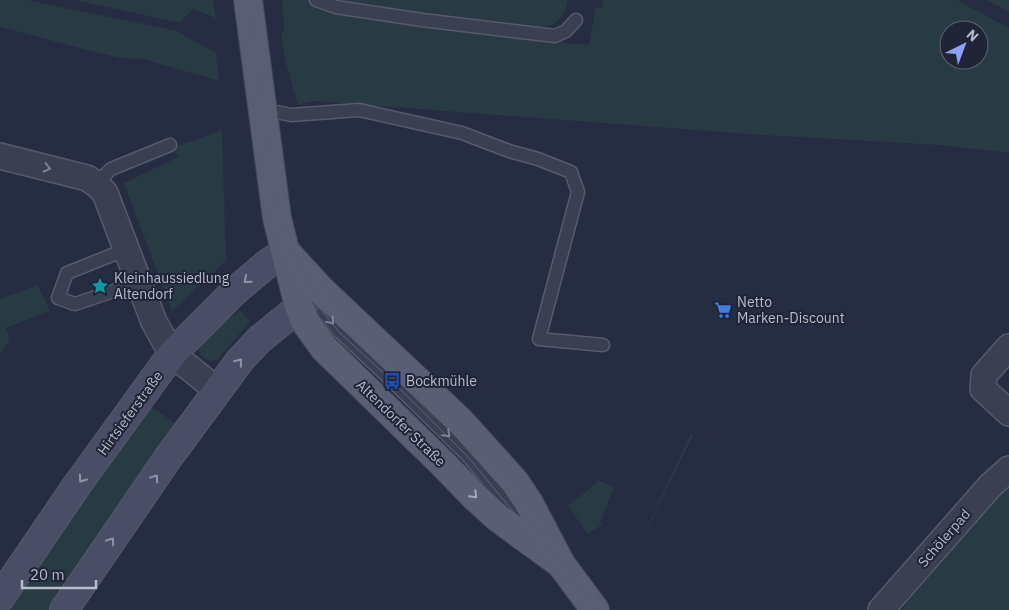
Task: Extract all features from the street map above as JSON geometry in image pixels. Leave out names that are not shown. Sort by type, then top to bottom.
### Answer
[{"type":"main road","name":"Altendorfer Straße","points":[[248,0],[277,218],[286,251],[310,298],[429,391],[489,452],[515,482],[529,503],[561,564],[594,610]]},
{"type":"main road","name":"Hirtsieferstraße","points":[[0,598],[77,485],[172,354],[236,290],[286,251]]},
{"type":"main road","name":"Altendorfer Straße","points":[[310,298],[306,323],[324,348],[444,464],[476,498],[498,518],[561,564]]},
{"type":"main road","points":[[64,610],[217,390],[260,339],[310,298]]},
{"type":"street","points":[[0,156],[86,178],[105,193],[154,322],[172,354],[217,390]]},
{"type":"street","points":[[1009,347],[984,375],[983,389],[1009,413]]},
{"type":"street","name":"Schölerpad","points":[[881,610],[990,486],[1009,469]]},
{"type":"lane","points":[[316,0],[336,7],[503,31],[554,36],[566,31],[576,20]]},
{"type":"lane","points":[[262,109],[291,115],[359,110],[462,132],[509,151],[538,159],[571,172],[578,192],[539,339],[603,345]]},
{"type":"lane","points":[[96,184],[111,169],[170,145]]},
{"type":"lane","points":[[127,249],[68,273],[58,298],[75,304],[140,282]]},
{"type":"shaded area","points":[[0,0],[27,0],[177,31],[216,53],[219,81],[143,59],[118,58],[0,27]]},
{"type":"shaded area","points":[[75,0],[213,0],[216,18],[193,9],[180,22],[171,21]]},
{"type":"shaded area","points":[[282,0],[568,0],[561,18],[556,23],[543,27],[518,26],[512,38],[589,45],[596,7],[603,8],[603,0],[957,0],[1009,28],[1009,153],[939,145],[761,135],[314,101],[298,105],[284,56],[281,31],[284,31]]},
{"type":"shaded area","points":[[986,0],[1009,0],[1009,12]]},
{"type":"shaded area","points":[[222,130],[226,261],[172,311],[124,183],[178,157],[173,148]]},
{"type":"shaded area","points":[[38,285],[50,311],[6,328],[10,340],[0,355],[0,299]]},
{"type":"shaded area","points":[[240,310],[250,322],[217,360],[205,359],[200,354],[198,343]]},
{"type":"shaded area","points":[[146,403],[176,424],[50,610],[7,610]]},
{"type":"shaded area","points":[[691,433],[693,435],[645,532]]},
{"type":"shaded area","points":[[598,480],[614,487],[601,521],[603,524],[588,534],[568,506]]},
{"type":"shaded area","points":[[1009,484],[1009,610],[901,610]]},
{"type":"tram line","points":[[242,0],[274,219],[297,275],[311,297],[339,332],[392,381],[468,457],[550,556],[589,610]]},
{"type":"tram line","points":[[254,0],[283,208],[295,243],[309,271],[346,325],[472,445],[506,484],[584,582],[603,610]]},
{"type":"place","name":"Kleinhaussiedlung Altendorf","points":[[100,286]]},
{"type":"place","name":"Netto Marken-Discount","points":[[723,310]]},
{"type":"place","name":"Bockmühle","points":[[392,381]]}]
